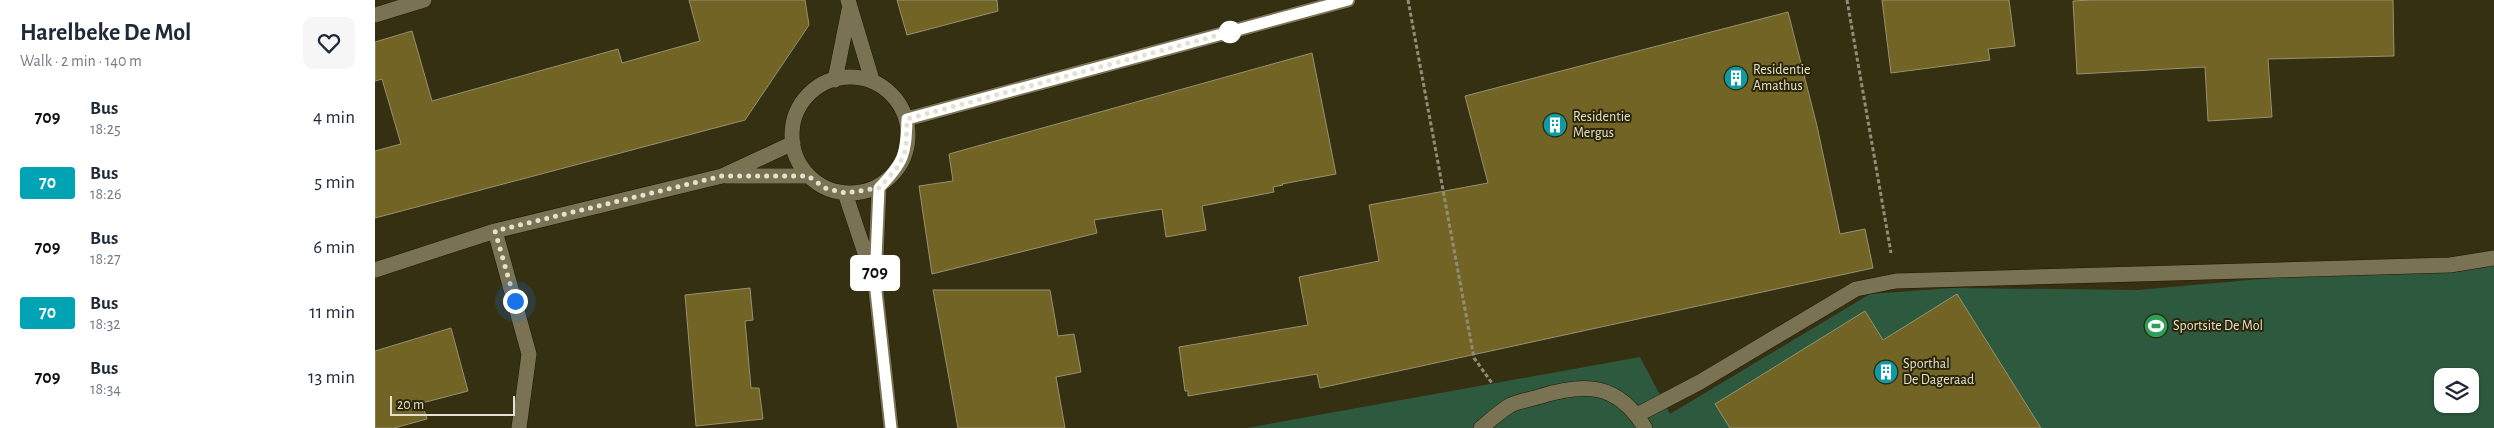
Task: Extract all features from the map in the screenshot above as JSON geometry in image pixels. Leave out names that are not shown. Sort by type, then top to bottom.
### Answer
[{"type":"street","points":[[375,15],[424,0]]},
{"type":"street","points":[[907,119],[1348,0]]},
{"type":"street","points":[[849,5],[872,80]]},
{"type":"street","points":[[835,80],[849,5]]},
{"type":"street","points":[[853,78],[872,80],[885,90],[900,106],[907,119],[906,149],[898,167],[879,188],[845,193],[825,188],[808,176],[801,166],[793,143],[794,117],[805,98],[822,84],[835,80],[853,78]]},
{"type":"street","points":[[375,270],[495,231],[722,176],[793,143]]},
{"type":"street","points":[[722,176],[808,176]]},
{"type":"street","points":[[879,188],[875,282],[891,428]]},
{"type":"street","points":[[845,193],[875,282]]},
{"type":"street","points":[[495,231],[529,354],[519,428]]},
{"type":"street","points":[[1637,415],[1700,382],[1856,289],[1896,281],[2450,265],[2494,258]]},
{"type":"street","points":[[1481,428],[1509,406],[1552,393],[1586,388],[1609,392],[1637,415],[1645,428]]},
{"type":"path","points":[[1408,0],[1474,358],[1509,406]]},
{"type":"path","points":[[1847,0],[1896,281]]},
{"type":"green space","name":"Sportsite De Mol","points":[[2494,258],[2494,428],[1247,428],[1640,357],[1670,414],[1870,294],[1952,288],[2138,290]]},
{"type":"building","points":[[689,0],[805,0],[809,25],[745,120],[375,218],[375,151],[401,144],[382,79],[375,81],[375,42],[412,31],[432,101],[618,49],[622,63],[700,41]]},
{"type":"building","points":[[897,0],[997,0],[998,11],[907,35]]},
{"type":"building","points":[[1882,0],[2009,0],[2015,46],[1988,49],[1990,60],[1891,73]]},
{"type":"building","points":[[2393,0],[2394,56],[2268,59],[2272,117],[2208,121],[2205,67],[2077,74],[2073,1]]},
{"type":"building","points":[[1788,12],[1817,126],[1840,234],[1865,229],[1873,268],[1320,388],[1317,374],[1188,396],[1188,391],[1185,391],[1179,347],[1308,325],[1299,277],[1379,261],[1369,205],[1488,183],[1465,96]]},
{"type":"building","points":[[1312,53],[1336,174],[1282,184],[1273,187],[1274,192],[1202,206],[1206,230],[1166,237],[1162,209],[1094,220],[1097,233],[932,274],[919,186],[953,181],[949,154]]},
{"type":"building","points":[[750,288],[753,320],[745,321],[751,388],[759,388],[763,419],[696,426],[685,295]]},
{"type":"building","points":[[933,290],[1050,290],[1058,336],[1074,334],[1081,372],[1056,377],[1065,428],[958,428]]},
{"type":"building","name":"Sporthal De Dageraad","points":[[1957,294],[2041,428],[1730,428],[1715,404],[1865,311],[1883,340]]},
{"type":"building","points":[[451,328],[468,391],[422,403],[427,419],[394,428],[375,428],[375,351]]},
{"type":"bus line","name":"709","points":[[891,428],[875,282],[879,188],[898,167],[906,149],[907,119],[1348,0]]},
{"type":"place","name":"Residentie Amathus","points":[[1736,78]]},
{"type":"place","name":"Residentie Mergus","points":[[1555,125]]},
{"type":"place","name":"Sportsite De Mol","points":[[2156,326]]},
{"type":"place","name":"Sporthal De Dageraad","points":[[1886,372]]},
{"type":"route","points":[[515,301],[495,231],[722,176],[808,176],[825,188],[845,193],[879,188],[898,167],[906,149],[907,119],[1230,32]]}]
